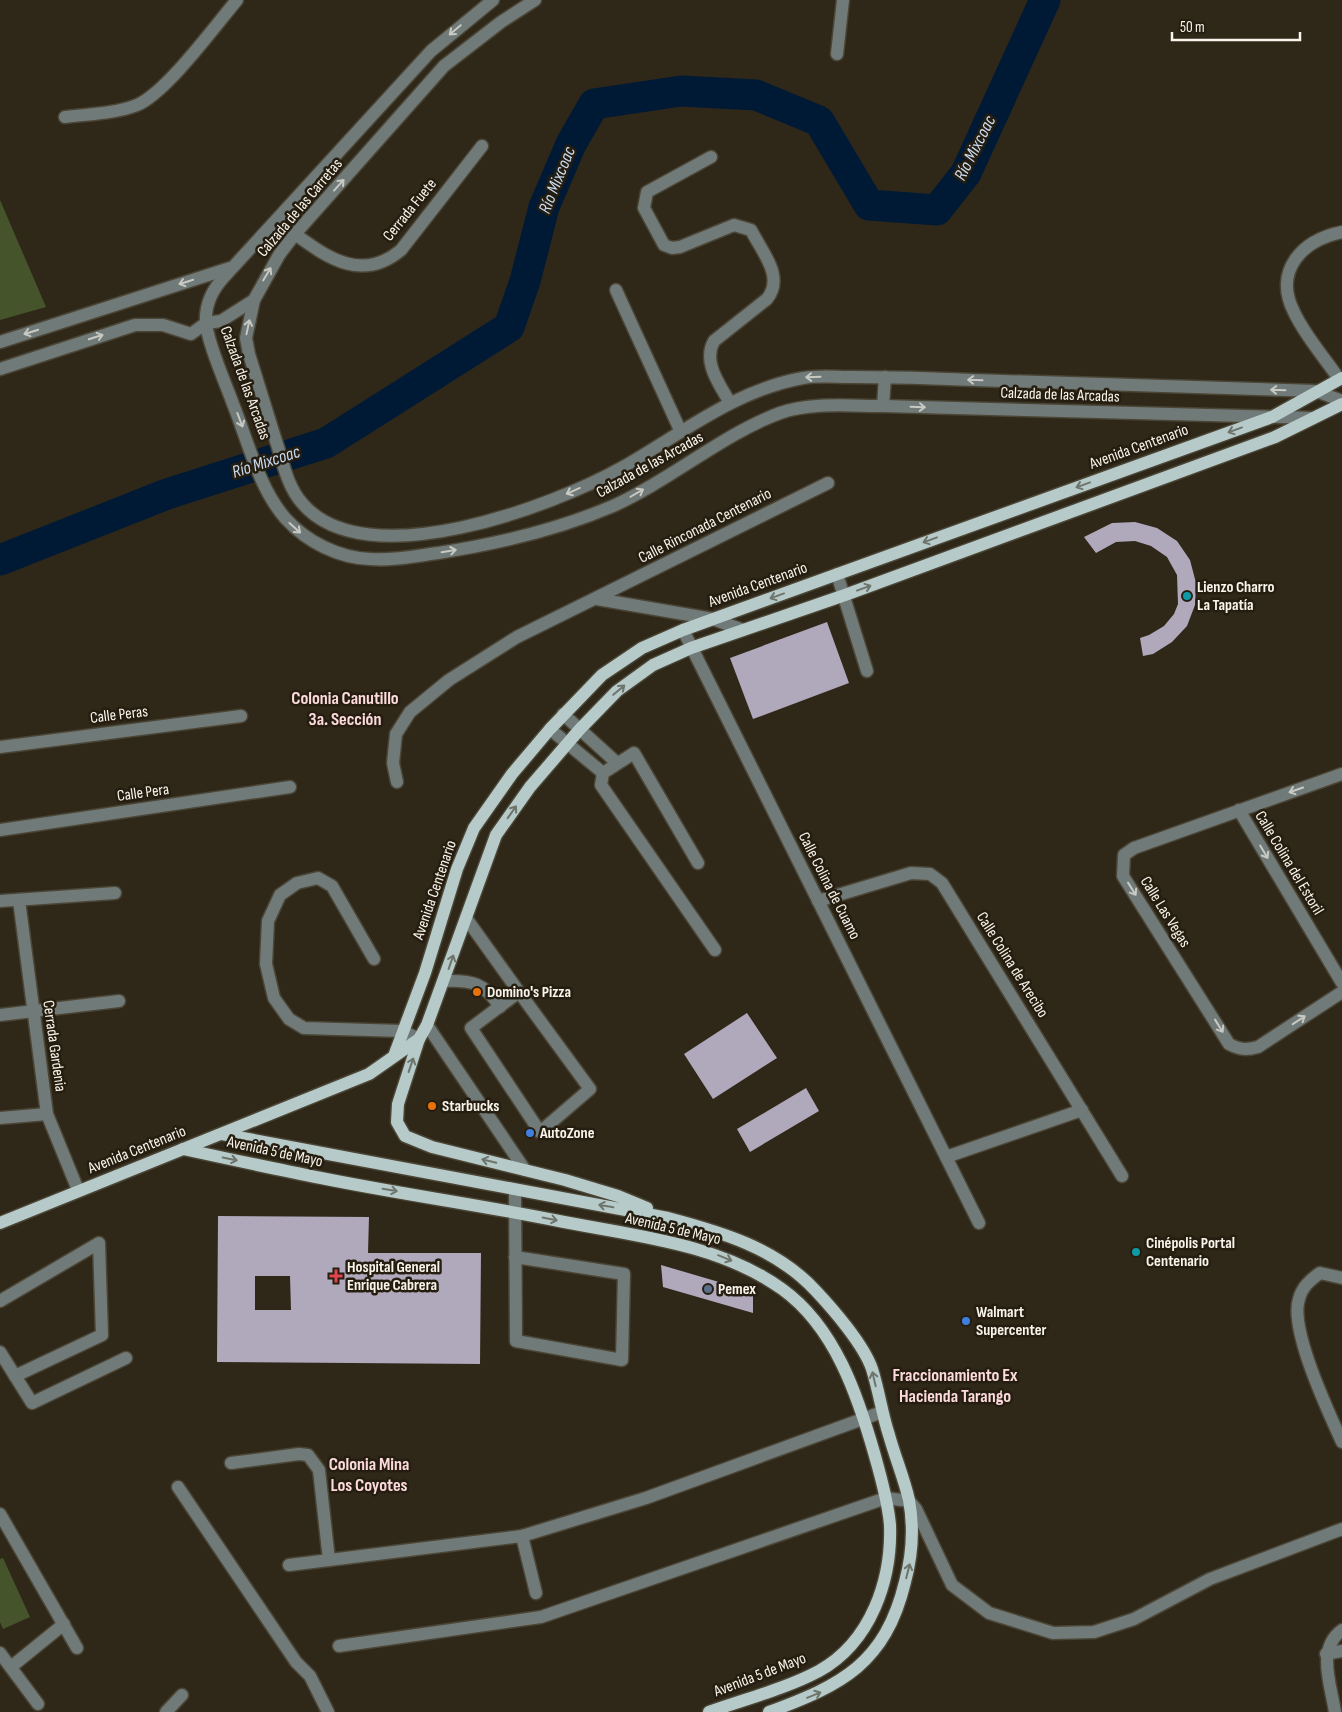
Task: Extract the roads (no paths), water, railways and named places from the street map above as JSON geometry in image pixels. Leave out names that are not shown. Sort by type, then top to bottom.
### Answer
[{"type":"main road","name":"Avenida Centenario","points":[[394,1056],[425,973],[457,869],[474,828],[512,774],[550,729],[602,674],[642,648],[683,630],[1272,417],[1316,391],[1341,379]]},
{"type":"main road","name":"Avenida Centenario","points":[[0,1224],[78,1190],[369,1074],[419,1039],[427,1025],[444,981],[496,835],[530,787],[580,729],[617,691],[653,665],[692,648],[845,595],[1266,441],[1342,402]]},
{"type":"main road","points":[[419,1039],[398,1104],[397,1122],[405,1136],[432,1147],[618,1196],[668,1218]]},
{"type":"main road","name":"Avenida 5 de Mayo","points":[[222,1134],[668,1218],[740,1240],[774,1258],[815,1289],[859,1346],[872,1368],[882,1412],[909,1501],[911,1556],[898,1609],[876,1650],[856,1669],[826,1690],[768,1712]]},
{"type":"main road","name":"Avenida 5 de Mayo","points":[[183,1149],[321,1178],[515,1212],[702,1251],[743,1266],[781,1288],[822,1331],[844,1370],[865,1420],[886,1498],[890,1552],[886,1580],[874,1609],[857,1636],[843,1652],[822,1669],[794,1682],[709,1712]]},
{"type":"main road","points":[[781,1288],[794,1272]]},
{"type":"street","points":[[65,116],[106,113],[138,105],[160,90],[237,0]]},
{"type":"street","name":"Calzada de las Carretas","points":[[0,342],[232,268],[431,51],[493,0]]},
{"type":"street","name":"Calzada de las Carretas","points":[[0,370],[135,325],[163,325],[191,334],[206,323],[222,321],[254,300],[279,255],[295,234],[444,66],[501,22],[535,0]]},
{"type":"street","points":[[837,54],[843,0]]},
{"type":"street","name":"Cerrada Fuete","points":[[295,234],[316,250],[351,266],[373,265],[389,260],[401,250],[482,146]]},
{"type":"street","points":[[711,157],[647,192],[644,208],[664,245],[672,248],[680,247],[734,225],[751,230],[776,280],[774,291],[767,299],[714,341],[708,351],[710,365],[730,403]]},
{"type":"street","points":[[1341,379],[1294,314],[1289,301],[1288,287],[1291,267],[1298,253],[1312,242],[1342,232]]},
{"type":"street","name":"Calzada de las Arcadas","points":[[232,268],[213,289],[206,323],[222,374],[266,489],[285,518],[305,537],[334,552],[369,560],[409,557],[472,548],[552,529],[614,505],[754,425],[781,413],[812,406],[883,406],[1313,418]]},
{"type":"street","points":[[616,290],[680,430]]},
{"type":"street","name":"Calzada de las Arcadas","points":[[254,300],[246,338],[249,354],[289,484],[302,505],[320,518],[345,530],[374,536],[411,536],[468,525],[547,503],[624,466],[680,430],[730,403],[770,385],[807,377],[885,377],[1316,391],[1342,402]]},
{"type":"street","points":[[883,406],[885,377]]},
{"type":"street","name":"Calle Rinconada Centenario","points":[[396,782],[393,763],[396,734],[410,712],[449,680],[517,637],[828,483]]},
{"type":"street","points":[[837,574],[867,671]]},
{"type":"street","points":[[597,599],[713,619],[743,630]]},
{"type":"street","name":"Calle Colina de Cuamo","points":[[683,630],[979,1223]]},
{"type":"street","points":[[564,714],[617,763]]},
{"type":"street","name":"Calle Peras","points":[[0,747],[241,716]]},
{"type":"street","points":[[550,729],[603,773]]},
{"type":"street","points":[[698,863],[634,753],[603,773],[601,785],[715,950]]},
{"type":"street","name":"Calle Las Vegas","points":[[1342,774],[1134,848],[1124,855],[1123,876],[1229,1044],[1247,1050],[1258,1047],[1342,992]]},
{"type":"street","name":"Calle Pera","points":[[0,830],[290,787]]},
{"type":"street","name":"Calle Colina del Estoril","points":[[1238,810],[1342,983]]},
{"type":"street","name":"Calle Colina de Arecibo","points":[[818,901],[910,873],[930,874],[942,883],[1122,1176]]},
{"type":"street","points":[[374,958],[332,886],[318,878],[297,883],[280,895],[268,922],[266,964],[274,998],[289,1019],[304,1028],[402,1032],[419,1039]]},
{"type":"street","points":[[0,901],[115,893]]},
{"type":"street","name":"Cerrada Gardenia","points":[[19,900],[47,1114],[78,1190]]},
{"type":"street","points":[[466,918],[520,992],[590,1089],[540,1132],[471,1028],[520,992]]},
{"type":"street","points":[[444,981],[466,980],[491,992],[500,1007]]},
{"type":"street","points":[[0,1014],[33,1012],[119,1001]]},
{"type":"street","points":[[427,1025],[524,1170]]},
{"type":"street","points":[[946,1157],[1082,1110]]},
{"type":"street","points":[[0,1118],[47,1114]]},
{"type":"street","points":[[515,1190],[515,1258],[516,1342],[622,1360],[624,1274],[515,1258]]},
{"type":"street","points":[[0,1301],[99,1243],[102,1335],[15,1376]]},
{"type":"street","points":[[1342,1278],[1320,1273],[1307,1283],[1298,1301],[1299,1324],[1316,1381],[1342,1442]]},
{"type":"street","points":[[0,1352],[32,1403],[126,1358]]},
{"type":"street","points":[[289,1566],[522,1536],[646,1498],[865,1420],[882,1412]]},
{"type":"street","points":[[231,1463],[299,1454],[308,1455],[320,1470],[329,1560]]},
{"type":"street","points":[[178,1487],[296,1662],[310,1676],[328,1712]]},
{"type":"street","points":[[339,1646],[542,1617],[886,1498],[909,1501],[923,1520],[952,1585],[989,1613],[1053,1633],[1094,1632],[1134,1620],[1210,1579],[1342,1529]]},
{"type":"street","points":[[0,1514],[77,1648]]},
{"type":"street","points":[[522,1536],[536,1594]]},
{"type":"street","points":[[10,1667],[64,1624]]},
{"type":"street","points":[[1336,1712],[1326,1654],[1334,1636],[1342,1630]]},
{"type":"street","points":[[1326,1654],[1342,1651]]},
{"type":"street","points":[[0,1653],[38,1704]]},
{"type":"street","points":[[166,1712],[182,1695]]},
{"type":"waterway","name":"Río Mixcoac","points":[[0,560],[167,494],[326,443],[509,327],[525,281],[544,207],[571,144],[594,104],[681,91],[756,95],[819,121],[869,205],[937,210],[966,173],[1045,0]]},
{"type":"place","name":"Lienzo Charro La Tapatía","points":[[1187,596]]},
{"type":"place","name":"Domino's Pizza","points":[[477,992]]},
{"type":"place","name":"Starbucks","points":[[432,1106]]},
{"type":"place","name":"AutoZone","points":[[530,1133]]},
{"type":"place","name":"Cinépolis Portal Centenario","points":[[1136,1252]]},
{"type":"place","name":"Hospital General Enrique Cabrera","points":[[336,1276]]},
{"type":"place","name":"Pemex","points":[[708,1289]]},
{"type":"place","name":"Walmart Supercenter","points":[[966,1321]]},
{"type":"district","name":"Colonia Canutillo 3a. Sección","points":[[345,708]]},
{"type":"district","name":"Fraccionamiento Ex Hacienda Tarango","points":[[955,1385]]},
{"type":"district","name":"Colonia Mina Los Coyotes","points":[[369,1474]]}]
